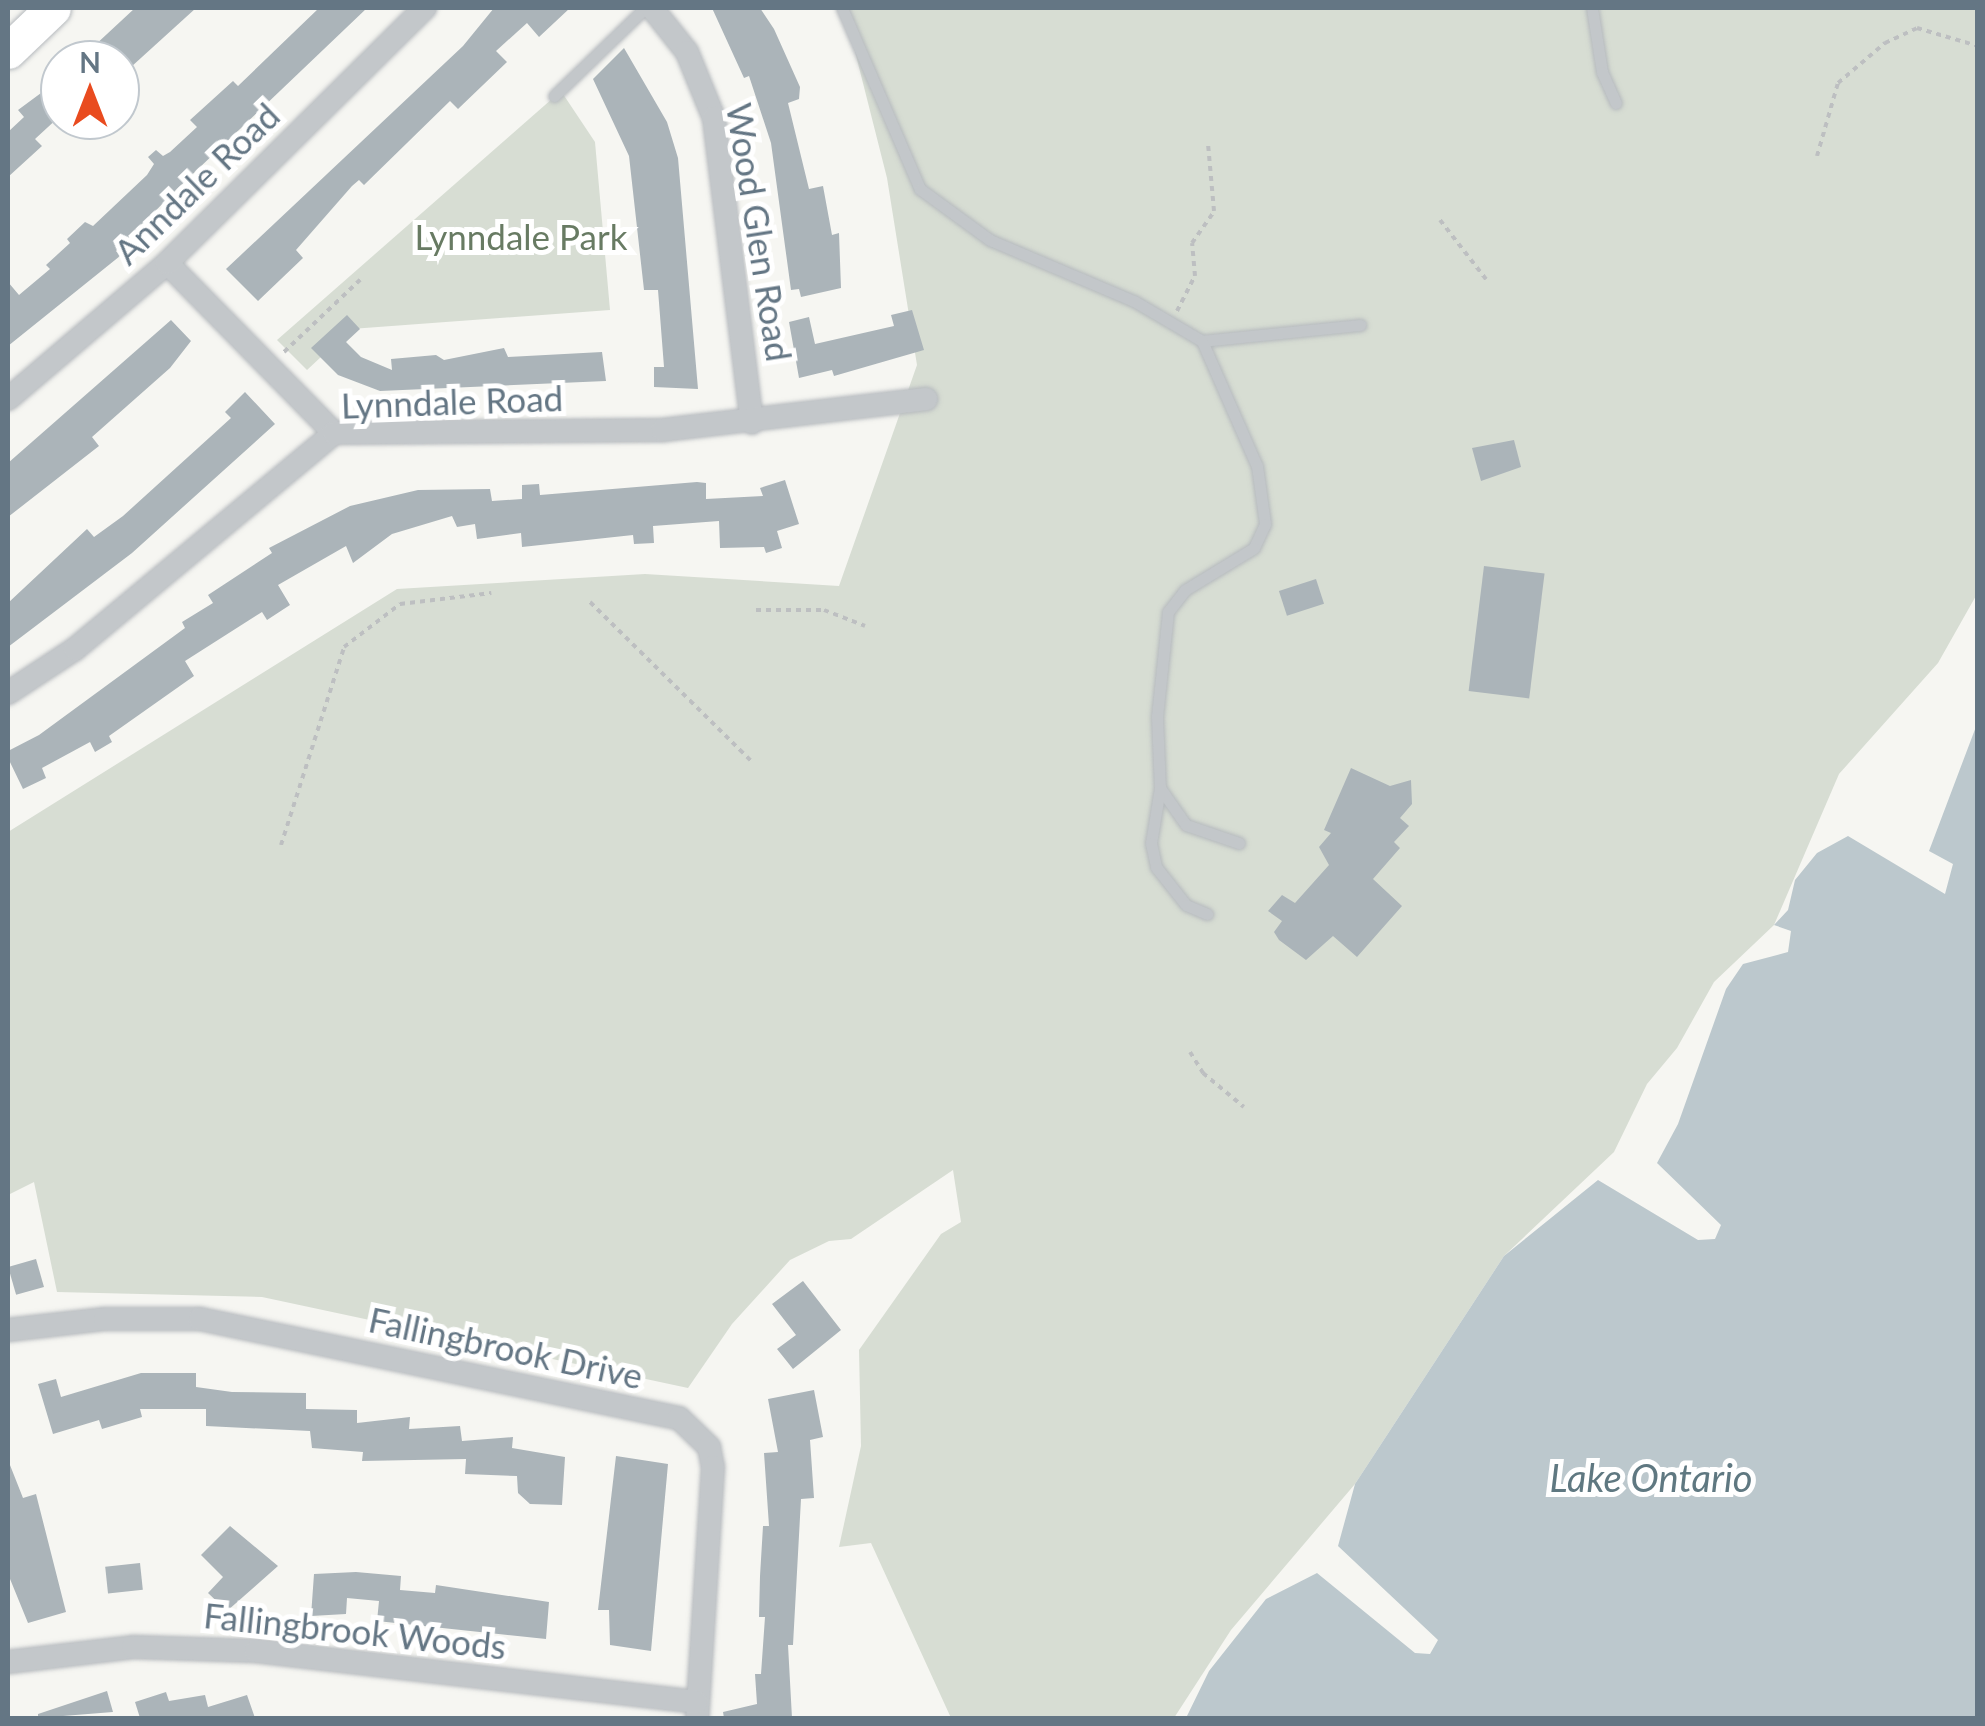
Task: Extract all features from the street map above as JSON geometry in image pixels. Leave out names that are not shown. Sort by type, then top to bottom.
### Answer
[{"type":"main road","points":[[8,51],[53,8]]},
{"type":"street","name":"Anndale Road","points":[[8,399],[167,263],[426,8]]},
{"type":"street","name":"Wood Glen Road","points":[[648,8],[686,52],[714,118],[752,423]]},
{"type":"street","points":[[167,263],[334,433]]},
{"type":"street","name":"Lynndale Road","points":[[8,693],[75,649],[334,433],[457,436],[752,423],[926,398]]},
{"type":"street","name":"Fallingbrook Drive","points":[[8,1330],[106,1319],[200,1320],[679,1418],[709,1446],[713,1467],[696,1710]]},
{"type":"street","name":"Fallingbrook Woods","points":[[8,1662],[134,1647],[256,1652],[696,1710]]},
{"type":"lane","points":[[554,96],[648,8]]},
{"type":"lane","points":[[842,8],[908,168],[932,202],[990,240],[1171,321],[1202,341],[1257,466],[1265,524],[1254,548],[1186,590],[1168,612],[1157,717],[1160,788],[1151,842],[1156,867],[1186,905],[1207,914]]},
{"type":"lane","points":[[1592,8],[1602,72],[1616,103]]},
{"type":"lane","points":[[1202,341],[1360,324]]},
{"type":"lane","points":[[1160,788],[1186,825],[1239,843]]},
{"type":"path","points":[[1818,156],[1828,99],[1885,43],[1917,28],[1934,28],[1978,46]]},
{"type":"path","points":[[1171,321],[1195,276],[1192,243],[1214,211],[1208,144]]},
{"type":"path","points":[[1440,220],[1486,279]]},
{"type":"path","points":[[268,367],[360,280]]},
{"type":"path","points":[[281,845],[344,647],[400,604],[490,593]]},
{"type":"path","points":[[590,602],[752,762]]},
{"type":"path","points":[[756,610],[824,610],[865,626]]},
{"type":"path","points":[[1190,1052],[1203,1073],[1244,1107]]},
{"type":"green space","points":[[844,8],[1977,8],[1977,594],[1938,663],[1839,774],[1774,925],[1714,982],[1677,1048],[1647,1084],[1614,1152],[1504,1256],[1355,1484],[1231,1630],[1174,1718],[951,1718],[871,1543],[839,1547],[861,1446],[859,1350],[941,1234],[961,1222],[953,1170],[851,1239],[829,1241],[790,1260],[732,1324],[688,1388],[262,1297],[57,1292],[34,1182],[8,1195],[8,832],[397,589],[645,574],[839,586],[917,365],[887,178]]},
{"type":"green space","name":"Lynndale Park","points":[[561,91],[595,142],[610,310],[351,329],[307,370],[277,340]]},
{"type":"water","name":"Lake Ontario","points":[[1977,724],[1977,1718],[1186,1718],[1209,1671],[1266,1599],[1317,1573],[1415,1653],[1430,1654],[1438,1640],[1338,1546],[1355,1484],[1504,1256],[1598,1180],[1698,1240],[1715,1239],[1721,1225],[1657,1163],[1678,1124],[1726,989],[1743,964],[1788,952],[1791,931],[1774,925],[1788,910],[1795,880],[1817,853],[1848,836],[1945,894],[1953,864],[1929,851]]},
{"type":"building","points":[[135,8],[196,8],[140,59],[140,40],[101,40]]},
{"type":"building","points":[[319,8],[367,8],[176,190],[116,251],[120,256],[8,346],[8,282],[19,295],[50,269],[46,265],[70,243],[67,239],[85,222],[93,226],[147,175],[154,164],[148,157],[156,150],[163,156],[170,152],[197,127],[190,120],[233,81],[238,86]]},
{"type":"building","points":[[494,8],[570,8],[539,37],[527,23],[496,51],[507,62],[458,109],[450,101],[364,185],[359,180],[352,186],[296,250],[303,258],[258,301],[226,269],[463,46]]},
{"type":"building","points":[[712,8],[760,8],[774,29],[800,87],[799,99],[788,103],[809,189],[823,186],[832,235],[839,233],[841,288],[801,297],[799,289],[791,290],[771,143],[749,76],[744,78]]},
{"type":"building","points":[[624,48],[667,122],[678,158],[698,389],[654,387],[654,367],[664,367],[658,290],[644,290],[629,156],[593,79]]},
{"type":"building","points":[[40,94],[40,134],[35,139],[42,146],[8,177],[8,132],[24,117],[18,110]]},
{"type":"building","points":[[912,310],[924,350],[834,376],[832,370],[799,378],[789,322],[809,317],[815,344],[894,326],[891,315]]},
{"type":"building","points":[[347,315],[360,329],[346,342],[361,357],[392,370],[391,359],[436,355],[444,360],[504,348],[508,357],[602,352],[606,381],[380,391],[338,375],[311,348]]},
{"type":"building","points":[[171,320],[191,341],[170,368],[92,437],[99,446],[8,517],[8,463]]},
{"type":"building","points":[[245,392],[275,424],[132,553],[8,647],[8,603],[87,529],[94,537],[123,516],[231,418],[225,412]]},
{"type":"building","points":[[1514,440],[1521,467],[1481,481],[1472,448]]},
{"type":"building","points":[[785,480],[799,524],[777,531],[782,548],[766,553],[764,547],[720,548],[719,521],[653,526],[654,543],[634,544],[633,535],[522,547],[521,533],[477,539],[475,524],[457,527],[452,516],[392,534],[353,563],[346,546],[278,585],[290,605],[267,620],[262,612],[185,661],[194,676],[109,736],[112,742],[95,752],[90,742],[42,768],[46,778],[23,789],[8,758],[8,751],[39,735],[185,628],[182,622],[213,603],[208,595],[272,553],[269,548],[350,506],[418,490],[490,489],[492,501],[522,499],[522,485],[539,484],[540,495],[697,482],[706,483],[706,499],[763,496],[760,488]]},
{"type":"building","points":[[1484,566],[1545,573],[1529,698],[1469,691]]},
{"type":"building","points":[[1316,579],[1324,604],[1287,616],[1279,591]]},
{"type":"building","points":[[1351,768],[1390,786],[1411,780],[1412,804],[1400,818],[1409,826],[1394,842],[1400,848],[1373,879],[1402,906],[1357,957],[1333,936],[1306,960],[1279,940],[1274,932],[1282,921],[1268,911],[1282,895],[1295,903],[1329,865],[1319,847],[1331,833],[1324,830]]},
{"type":"building","points":[[36,1259],[44,1287],[16,1295],[8,1267]]},
{"type":"building","points":[[803,1281],[841,1330],[793,1369],[777,1349],[796,1335],[772,1304]]},
{"type":"building","points":[[141,1373],[196,1373],[196,1387],[232,1392],[306,1393],[306,1409],[357,1410],[357,1423],[410,1417],[409,1429],[460,1426],[462,1441],[513,1437],[512,1448],[565,1457],[562,1505],[530,1504],[518,1493],[517,1476],[465,1474],[466,1459],[362,1461],[363,1452],[312,1448],[310,1431],[206,1426],[206,1409],[140,1409],[142,1417],[102,1429],[99,1420],[53,1434],[38,1384],[56,1379],[61,1397]]},
{"type":"building","points":[[814,1390],[823,1437],[810,1440],[814,1498],[801,1499],[793,1645],[788,1645],[792,1718],[724,1718],[723,1712],[757,1704],[755,1674],[761,1674],[765,1617],[759,1617],[763,1526],[769,1526],[764,1453],[778,1452],[768,1399]]},
{"type":"building","points":[[616,1456],[668,1464],[651,1651],[610,1645],[609,1610],[598,1610]]},
{"type":"building","points":[[8,1460],[23,1498],[36,1494],[66,1612],[28,1623],[8,1574]]},
{"type":"building","points":[[230,1526],[278,1566],[227,1611],[208,1593],[223,1577],[201,1555]]},
{"type":"building","points":[[140,1563],[143,1590],[108,1594],[105,1567]]},
{"type":"building","points":[[314,1574],[401,1576],[400,1590],[435,1593],[436,1585],[549,1602],[546,1639],[377,1621],[379,1601],[347,1598],[346,1614],[311,1616]]},
{"type":"building","points":[[107,1691],[113,1712],[38,1718],[38,1714]]},
{"type":"building","points":[[166,1692],[169,1701],[205,1695],[208,1707],[247,1695],[255,1718],[140,1718],[135,1702]]}]
